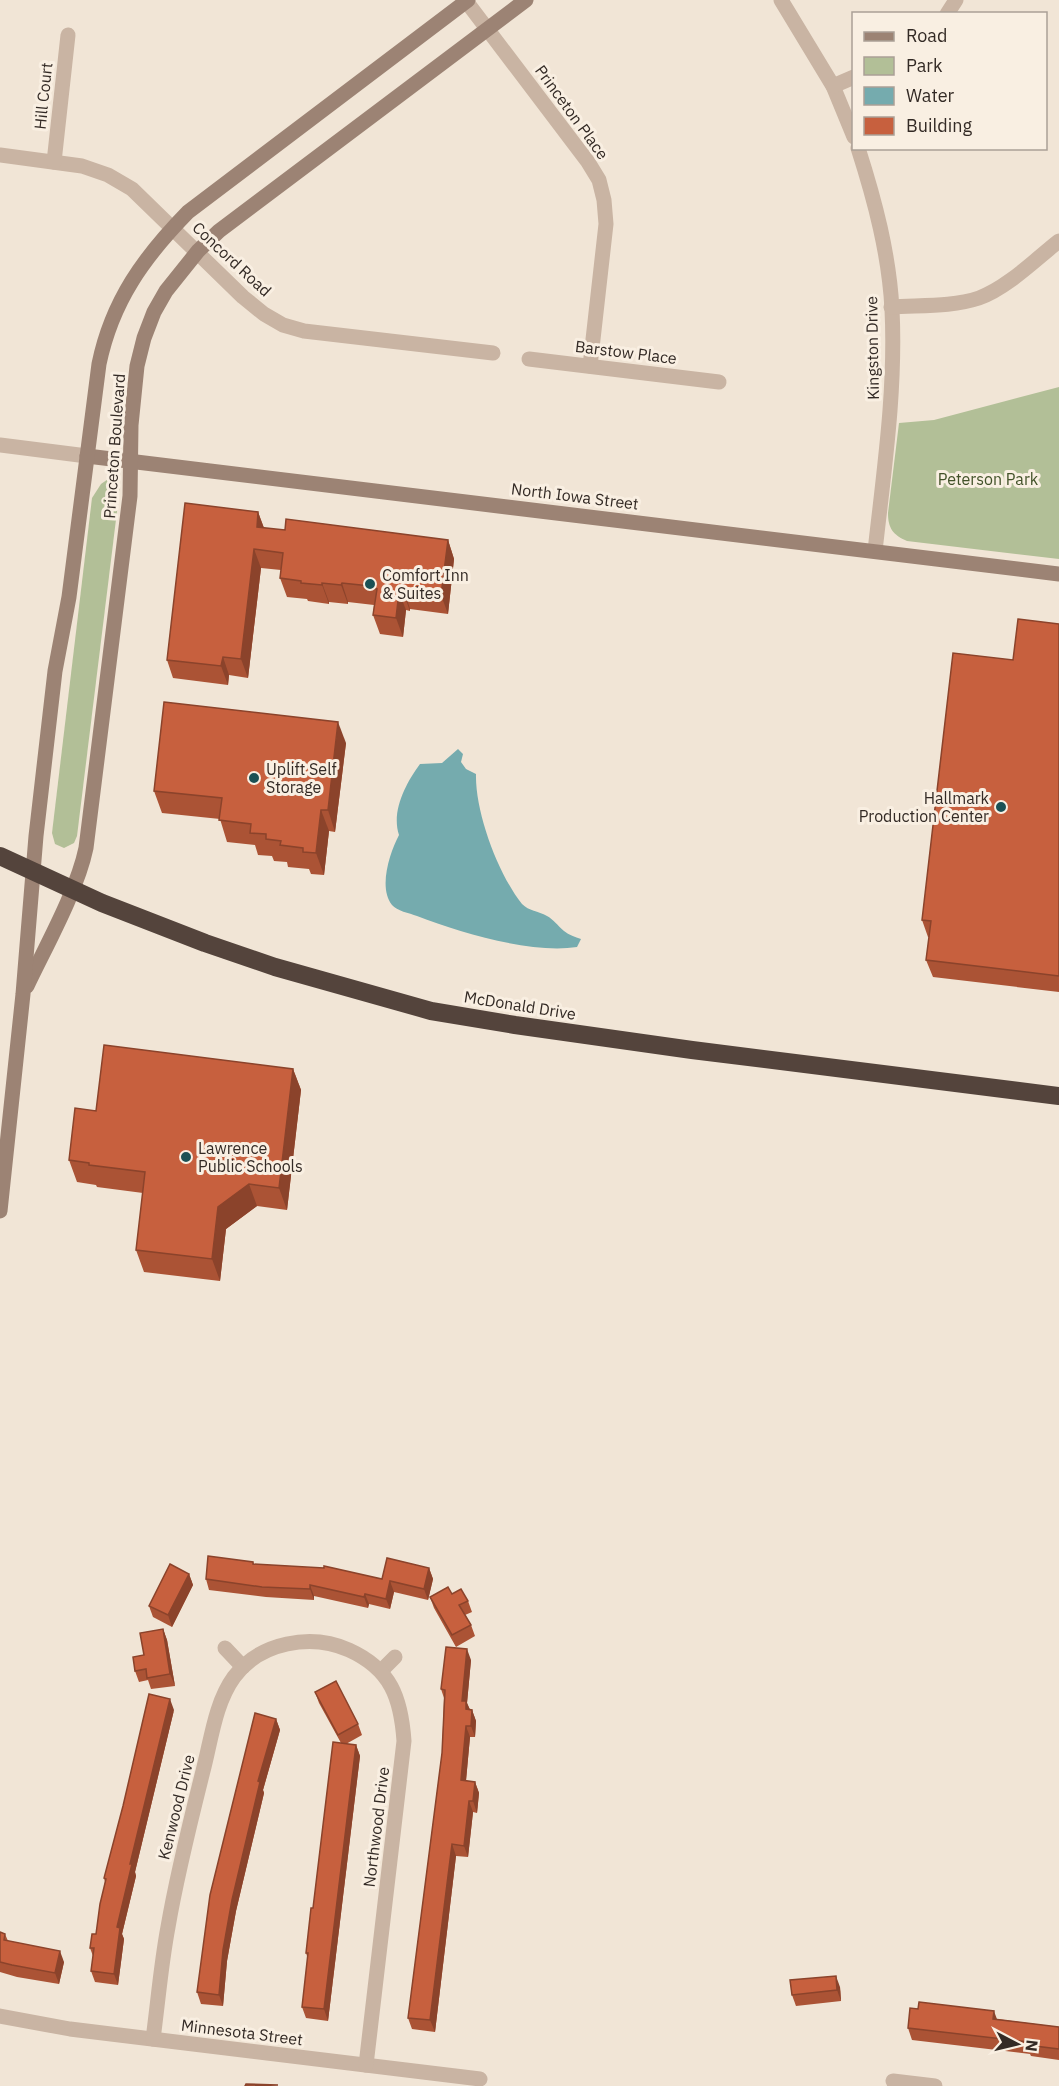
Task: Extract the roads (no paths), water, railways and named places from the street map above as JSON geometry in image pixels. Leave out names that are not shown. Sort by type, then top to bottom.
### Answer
[{"type":"highway","name":"McDonald Drive","points":[[0,856],[71,889],[195,939],[275,967],[431,1011],[692,1050],[1059,1096]]},
{"type":"street","name":"Princeton Boulevard","points":[[23,994],[84,859],[130,496],[133,402],[137,366],[154,312],[166,291],[198,252],[219,231],[526,0]]},
{"type":"street","points":[[781,0],[833,86],[852,132]]},
{"type":"street","name":"Princeton Boulevard","points":[[0,1212],[23,994],[33,872],[56,671],[69,597],[99,364],[111,319],[139,269],[173,228],[210,194],[467,1]]},
{"type":"street","name":"Princeton Place","points":[[467,1],[588,162],[599,180],[606,224],[590,366]]},
{"type":"street","name":"Hill Court","points":[[54,162],[68,35]]},
{"type":"street","points":[[833,86],[852,78]]},
{"type":"street","name":"Kingston Drive","points":[[859,150],[880,227],[891,307],[893,362],[890,423],[875,550]]},
{"type":"street","name":"Concord Road","points":[[0,155],[82,166],[108,175],[132,189],[243,297],[264,314],[284,325],[304,332],[493,353]]},
{"type":"street","points":[[891,307],[964,302],[982,297],[998,289],[1059,241]]},
{"type":"street","name":"Barstow Place","points":[[529,359],[719,382]]},
{"type":"street","points":[[0,445],[87,456]]},
{"type":"street","name":"North Iowa Street","points":[[87,456],[1059,574]]},
{"type":"street","name":"Kenwood Drive","points":[[153,2039],[167,1928],[180,1861],[216,1717],[226,1689],[243,1667],[263,1653],[297,1642],[314,1641]]},
{"type":"street","name":"Northwood Drive","points":[[314,1641],[331,1643],[349,1650],[381,1671],[394,1690],[402,1714],[404,1741],[366,2065]]},
{"type":"street","points":[[225,1648],[243,1667]]},
{"type":"street","points":[[381,1671],[395,1658]]},
{"type":"street","name":"Minnesota Street","points":[[0,2016],[70,2029],[480,2079]]},
{"type":"street","points":[[893,2081],[935,2086]]},
{"type":"water","points":[[458,749],[463,754],[461,762],[466,769],[476,774],[479,806],[484,824],[497,860],[513,891],[522,904],[547,916],[566,932],[581,939],[577,947],[539,948],[496,941],[400,910],[392,905],[386,889],[387,870],[399,835],[398,807],[405,788],[420,764],[442,763]]},
{"type":"place","name":"Comfort Inn & Suites","points":[[370,584]]},
{"type":"place","name":"Uplift Self Storage","points":[[254,778]]},
{"type":"place","name":"Hallmark Production Center","points":[[1001,807]]},
{"type":"place","name":"Lawrence Public Schools","points":[[186,1157]]},
{"type":"park label","name":"Peterson Park","points":[[988,479]]}]
